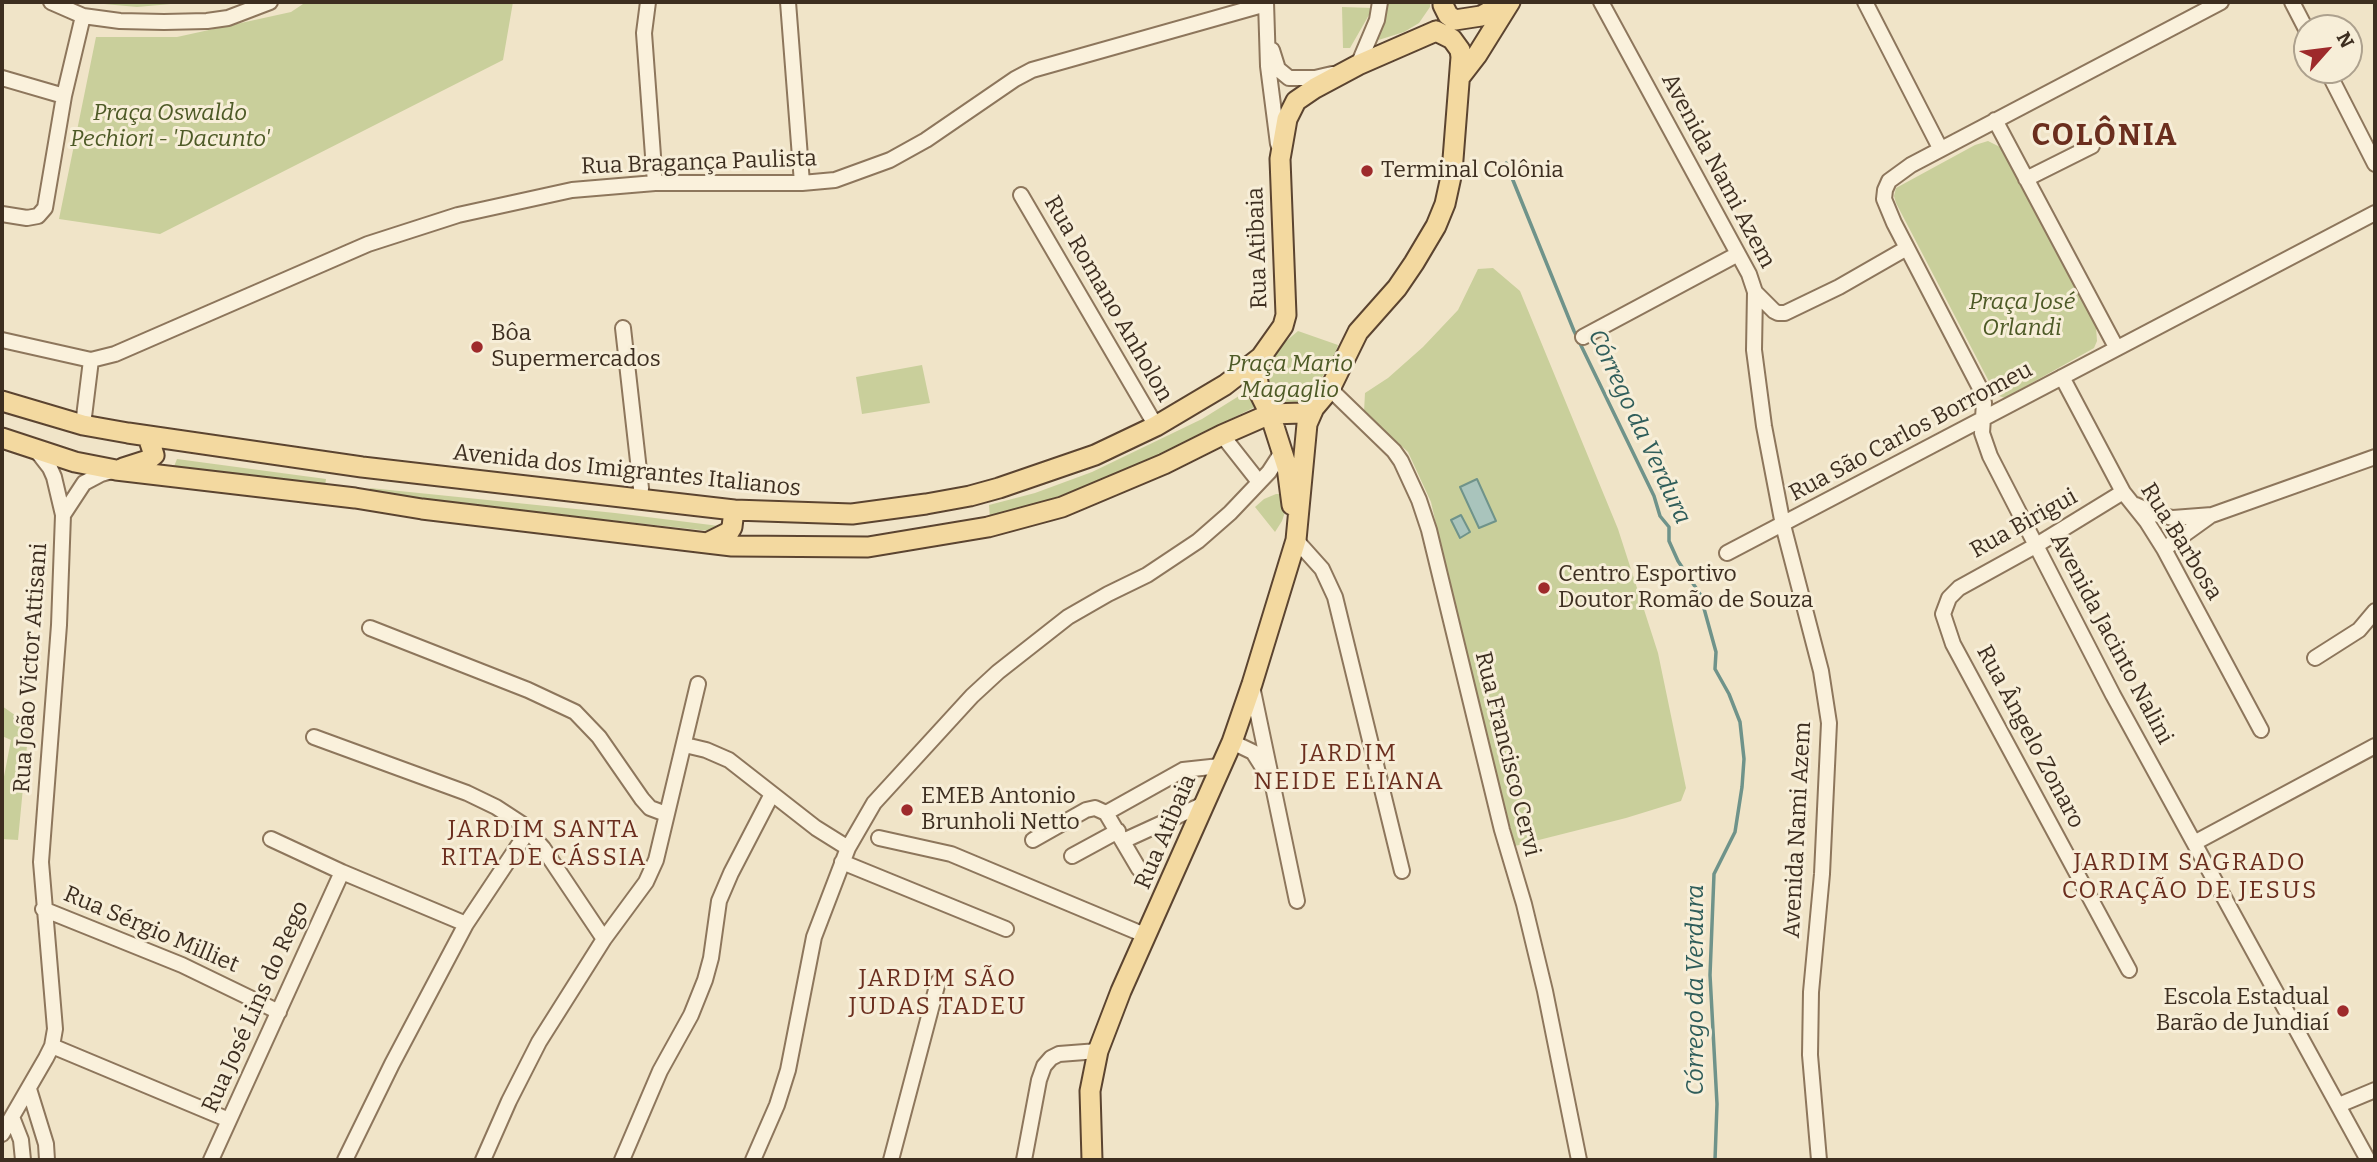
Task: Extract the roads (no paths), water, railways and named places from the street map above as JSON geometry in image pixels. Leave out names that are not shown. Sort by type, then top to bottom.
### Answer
[{"type":"main road","points":[[1444,4],[1448,15],[1455,20],[1481,16],[1508,2]]},
{"type":"main road","points":[[1459,78],[1477,55],[1508,2]]},
{"type":"main road","points":[[1280,159],[1287,119],[1296,101],[1352,68],[1436,31],[1444,4]]},
{"type":"main road","points":[[1284,459],[1331,389],[1358,332],[1397,288],[1436,226],[1445,204],[1452,172],[1460,50],[1452,39],[1436,31]]},
{"type":"main road","name":"Rua Atibaia","points":[[1280,159],[1286,315],[1283,326],[1261,357],[1258,383],[1284,459],[1296,531]]},
{"type":"main road","name":"Avenida dos Imigrantes Italianos","points":[[2,401],[83,425],[148,437],[362,467],[734,510],[852,514],[970,496],[1095,455],[1156,426],[1225,385],[1261,357]]},
{"type":"main road","points":[[2,438],[75,462],[116,470],[355,498],[422,509],[732,546],[869,547],[1012,522],[1062,507],[1164,464],[1270,414],[1303,413],[1311,416]]},
{"type":"main road","name":"Rua Atibaia","points":[[1092,1160],[1090,1091],[1098,1051],[1117,1001],[1232,742],[1252,684],[1296,531],[1311,416]]},
{"type":"main road","points":[[116,470],[152,458],[155,451],[148,437]]},
{"type":"main road","points":[[355,498],[352,484],[356,473],[362,467]]},
{"type":"main road","points":[[949,534],[967,518],[970,496]]},
{"type":"main road","points":[[706,542],[729,532],[734,510]]},
{"type":"street","points":[[51,2],[83,16],[120,22],[207,21],[228,18],[270,2]]},
{"type":"street","points":[[648,2],[644,33],[655,183]]},
{"type":"street","points":[[788,2],[802,183]]},
{"type":"street","points":[[1269,39],[1278,69],[1289,78],[1315,78],[1352,68],[1377,20],[1380,2]]},
{"type":"street","name":"Avenida Nami Azem","points":[[1601,2],[1738,254],[1755,292],[1754,350],[1764,426],[1783,525],[1821,671],[1829,723],[1822,874],[1811,992],[1810,1055],[1819,1160]]},
{"type":"street","points":[[1865,2],[1940,148],[2221,2]]},
{"type":"street","name":"Rua Bragança Paulista","points":[[2,340],[91,360],[115,354],[368,244],[458,215],[572,190],[655,183],[802,183],[835,180],[890,160],[1032,70],[1266,3]]},
{"type":"street","name":"Rua Atibaia","points":[[1266,3],[1268,66],[1280,159]]},
{"type":"street","points":[[2,214],[27,218],[38,216],[45,208],[64,96],[83,16]]},
{"type":"street","points":[[2,78],[64,96]]},
{"type":"street","points":[[2334,84],[2375,164]]},
{"type":"street","points":[[1995,120],[2116,347]]},
{"type":"street","points":[[2026,179],[2092,146]]},
{"type":"street","name":"Avenida Jacinto Nalini","points":[[1940,148],[1895,175],[1885,190],[1884,199],[1981,390],[1984,443],[2113,695],[2368,1160]]},
{"type":"street","name":"Rua Romano Anholon","points":[[1021,195],[1156,426]]},
{"type":"street","name":"Rua São Carlos Borromeu","points":[[1727,553],[2375,213]]},
{"type":"street","points":[[1755,292],[1774,311],[1785,313],[1907,248]]},
{"type":"street","points":[[1583,337],[1738,254]]},
{"type":"street","points":[[623,328],[640,499]]},
{"type":"street","points":[[83,425],[91,360]]},
{"type":"street","name":"Rua Barbosa","points":[[2062,377],[2123,492],[2135,504],[2164,549],[2261,730]]},
{"type":"street","name":"Rua Francisco Cervi","points":[[1331,389],[1401,461],[1429,530],[1504,840],[1524,904],[1545,991],[1579,1160]]},
{"type":"street","points":[[1222,435],[1259,482]]},
{"type":"street","name":"Rua João Victor Attisani","points":[[36,450],[54,477],[63,515],[59,625],[41,862],[43,909],[55,1014],[52,1046]]},
{"type":"street","points":[[2135,504],[2158,515],[2174,518],[2211,515],[2375,457]]},
{"type":"street","points":[[753,1160],[777,1105],[788,1070],[814,937],[848,848],[861,822],[889,784],[998,672],[1084,607],[1178,556],[1230,513],[1284,459]]},
{"type":"street","points":[[1230,513],[1253,501],[1284,459]]},
{"type":"street","points":[[63,515],[84,483],[116,470]]},
{"type":"street","name":"Rua Birigui","points":[[1949,598],[1972,579],[2035,546],[2123,492]]},
{"type":"street","points":[[2164,549],[2211,515]]},
{"type":"street","points":[[1296,531],[1322,569],[1335,597],[1402,871]]},
{"type":"street","name":"Rua Ângelo Zonaro","points":[[1949,598],[1943,614],[1953,644],[2129,970]]},
{"type":"street","points":[[2315,659],[2359,630],[2375,611]]},
{"type":"street","points":[[370,628],[528,690],[575,712],[599,737],[650,808],[666,814]]},
{"type":"street","points":[[484,1160],[526,1066],[604,939],[646,882],[662,841],[666,814],[698,684]]},
{"type":"street","points":[[1252,684],[1297,901]]},
{"type":"street","points":[[314,737],[467,793],[496,807],[528,831],[543,848],[604,939]]},
{"type":"street","points":[[1232,742],[1252,752],[1270,781]]},
{"type":"street","points":[[685,745],[729,760],[816,828],[848,848]]},
{"type":"street","points":[[2196,842],[2375,746]]},
{"type":"street","points":[[1106,813],[1183,769],[1220,766]]},
{"type":"street","points":[[622,1160],[660,1071],[691,1015],[711,958],[717,912],[723,892],[772,794]]},
{"type":"street","points":[[1072,856],[1206,803]]},
{"type":"street","points":[[1033,840],[1086,810],[1101,809],[1139,869]]},
{"type":"street","points":[[345,1160],[391,1064],[466,924],[528,831]]},
{"type":"street","points":[[879,838],[951,854],[1147,936]]},
{"type":"street","points":[[271,839],[466,924]]},
{"type":"street","points":[[842,862],[1006,929]]},
{"type":"street","name":"Rua José Lins do Rego","points":[[211,1160],[342,872]]},
{"type":"street","name":"Rua Sérgio Milliet","points":[[43,909],[182,965],[278,1012]]},
{"type":"street","points":[[891,1160],[938,982]]},
{"type":"street","points":[[2,1134],[52,1046],[229,1120]]},
{"type":"street","points":[[1024,1160],[1044,1066],[1059,1054],[1098,1051]]},
{"type":"street","points":[[29,1089],[46,1144],[47,1160]]},
{"type":"street","points":[[2339,1105],[2375,1090]]},
{"type":"street","points":[[12,1117],[21,1140],[23,1160]]},
{"type":"water","points":[[1477,479],[1496,521],[1479,528],[1460,487]]},
{"type":"water","points":[[1461,515],[1470,532],[1460,538],[1451,520]]},
{"type":"waterway","name":"Córrego da Verdura","points":[[1506,163],[1574,331],[1654,496],[1660,516],[1669,527],[1669,541],[1678,561],[1700,594],[1716,652],[1715,669],[1740,722],[1744,759],[1735,832],[1714,874],[1710,975],[1717,1104],[1715,1160]]},
{"type":"place","name":"Terminal Colônia","points":[[1367,171]]},
{"type":"place","name":"Bôa Supermercados","points":[[477,347]]},
{"type":"place","name":"Centro Esportivo Doutor Romão de Souza","points":[[1544,588]]},
{"type":"place","name":"EMEB Antonio Brunholi Netto","points":[[907,810]]},
{"type":"place","name":"Escola Estadual Barão de Jundiaí","points":[[2343,1011]]},
{"type":"district","name":"COLÔNIA","points":[[2105,137]]},
{"type":"district","name":"JARDIM NEIDE ELIANA","points":[[1349,768]]},
{"type":"district","name":"JARDIM SANTA RITA DE CÁSSIA","points":[[544,844]]},
{"type":"district","name":"JARDIM SAGRADO CORAÇÃO DE JESUS","points":[[2190,877]]},
{"type":"district","name":"JARDIM SÃO JUDAS TADEU","points":[[938,993]]},
{"type":"park label","name":"Praça Oswaldo Pechiori - 'Dacunto'","points":[[170,127]]},
{"type":"park label","name":"Praça José Orlandi","points":[[2022,316]]},
{"type":"park label","name":"Praça Mario Magaglio","points":[[1290,378]]}]
